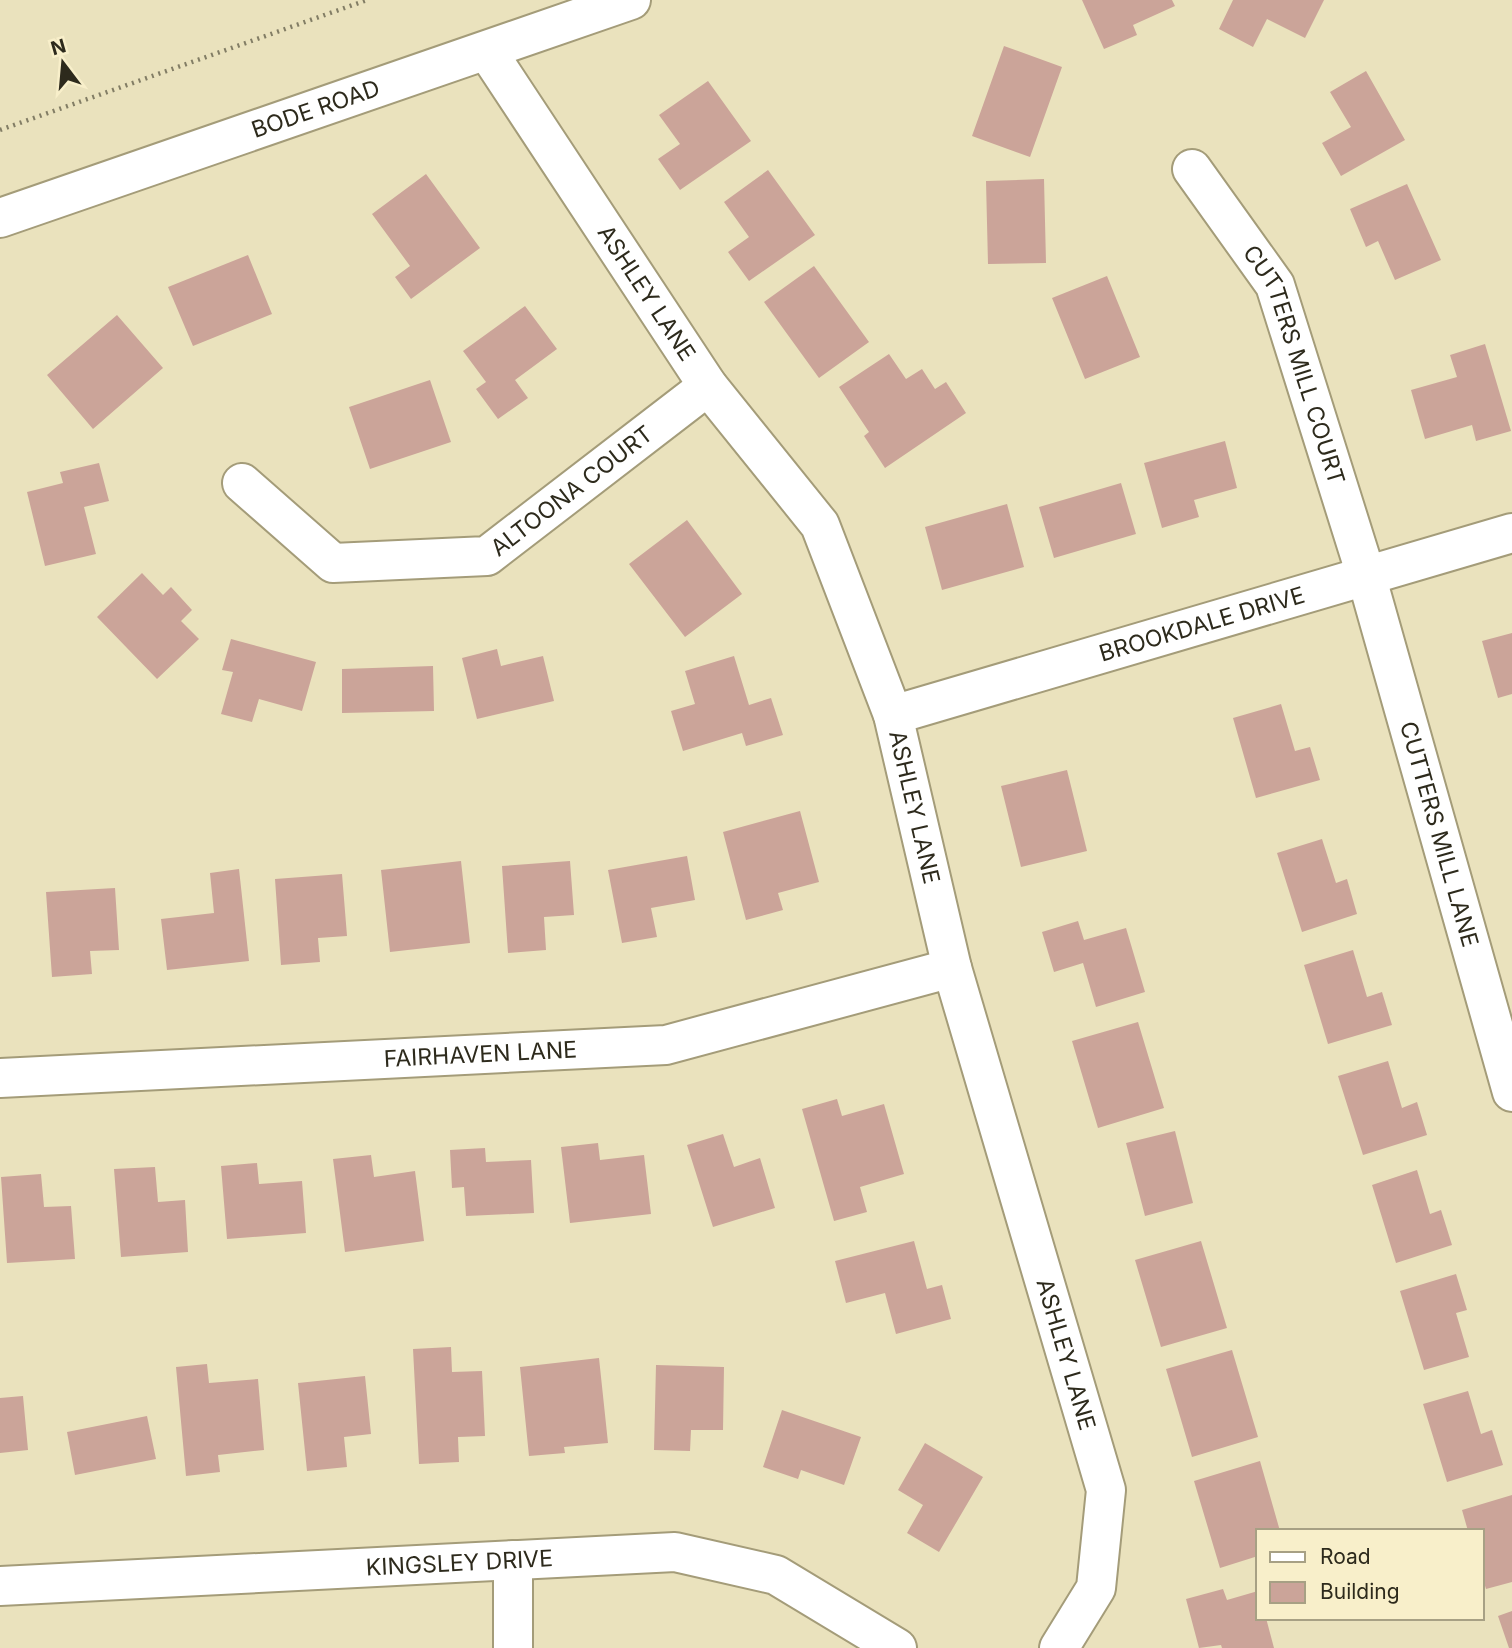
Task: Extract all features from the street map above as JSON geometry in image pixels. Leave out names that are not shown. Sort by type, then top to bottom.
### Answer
[{"type":"street","name":"BODE ROAD","points":[[0,218],[631,0]]},
{"type":"street","name":"ASHLEY LANE","points":[[487,51],[708,386],[820,525],[893,715],[951,968],[1106,1490],[1096,1588],[1059,1648]]},
{"type":"street","name":"CUTTERS MILL COURT","points":[[1192,169],[1275,285],[1366,575]]},
{"type":"street","name":"ALTOONA COURT","points":[[242,483],[333,563],[487,556],[708,386]]},
{"type":"street","name":"BROOKDALE DRIVE","points":[[893,715],[1512,533]]},
{"type":"street","name":"CUTTERS MILL LANE","points":[[1366,575],[1509,1071]]},
{"type":"street","name":"FAIRHAVEN LANE","points":[[0,1078],[666,1045],[951,968]]},
{"type":"street","name":"KINGSLEY DRIVE","points":[[0,1586],[675,1552],[776,1575],[897,1648]]},
{"type":"street","points":[[513,1560],[513,1648]]},
{"type":"path","points":[[0,130],[367,0]]},
{"type":"building","points":[[1082,0],[1172,0],[1175,6],[1133,25],[1137,35],[1104,49]]},
{"type":"building","points":[[1233,0],[1324,0],[1305,38],[1267,19],[1253,47],[1219,29]]},
{"type":"building","points":[[1004,46],[1062,67],[1030,157],[972,136]]},
{"type":"building","points":[[1366,71],[1405,140],[1341,176],[1322,143],[1351,127],[1330,92]]},
{"type":"building","points":[[708,81],[751,141],[680,190],[658,159],[680,144],[659,115]]},
{"type":"building","points":[[768,170],[815,235],[749,281],[728,252],[749,237],[724,202]]},
{"type":"building","points":[[426,174],[480,248],[411,299],[395,277],[410,266],[372,214]]},
{"type":"building","points":[[1044,179],[1046,263],[988,264],[986,181]]},
{"type":"building","points":[[1407,184],[1441,260],[1395,280],[1378,241],[1366,247],[1350,209]]},
{"type":"building","points":[[248,255],[272,314],[193,346],[168,287]]},
{"type":"building","points":[[814,266],[869,342],[819,378],[764,302]]},
{"type":"building","points":[[1107,276],[1140,357],[1085,379],[1052,298]]},
{"type":"building","points":[[525,306],[557,349],[515,380],[528,398],[498,419],[476,389],[486,382],[463,351]]},
{"type":"building","points":[[117,315],[163,368],[93,429],[47,375]]},
{"type":"building","points":[[1485,344],[1511,431],[1476,441],[1472,425],[1425,439],[1411,390],[1457,377],[1450,355]]},
{"type":"building","points":[[889,354],[906,379],[922,369],[935,389],[946,382],[966,413],[885,468],[864,436],[869,432],[839,387]]},
{"type":"building","points":[[430,380],[451,442],[370,469],[349,407]]},
{"type":"building","points":[[1225,441],[1237,488],[1194,500],[1199,517],[1162,528],[1144,463]]},
{"type":"building","points":[[99,463],[109,501],[84,507],[96,554],[45,566],[27,492],[63,483],[60,472]]},
{"type":"building","points":[[1121,483],[1136,534],[1054,558],[1039,507]]},
{"type":"building","points":[[1007,504],[1024,567],[942,590],[925,527]]},
{"type":"building","points":[[687,520],[742,594],[685,637],[629,564]]},
{"type":"building","points":[[142,573],[163,595],[171,587],[192,610],[181,621],[199,639],[157,679],[97,617]]},
{"type":"building","points":[[1512,633],[1512,694],[1498,698],[1482,641]]},
{"type":"building","points":[[231,639],[316,662],[302,711],[259,699],[252,722],[221,714],[233,672],[222,670]]},
{"type":"building","points":[[497,649],[501,666],[543,656],[554,701],[477,719],[462,658]]},
{"type":"building","points":[[734,656],[749,705],[771,698],[783,735],[746,746],[742,733],[683,751],[671,711],[695,704],[685,671]]},
{"type":"building","points":[[433,666],[434,711],[342,713],[342,669]]},
{"type":"building","points":[[1281,704],[1295,751],[1310,747],[1320,780],[1256,798],[1233,718]]},
{"type":"building","points":[[1067,770],[1087,851],[1021,867],[1001,786]]},
{"type":"building","points":[[800,811],[819,882],[778,893],[783,910],[746,920],[723,832]]},
{"type":"building","points":[[1322,839],[1336,883],[1347,879],[1357,914],[1302,932],[1277,853]]},
{"type":"building","points":[[687,856],[695,900],[651,908],[657,937],[622,943],[608,870]]},
{"type":"building","points":[[461,861],[470,943],[390,952],[381,870]]},
{"type":"building","points":[[570,861],[574,915],[544,917],[546,950],[508,953],[502,866]]},
{"type":"building","points":[[239,869],[249,961],[167,970],[161,919],[214,913],[210,873]]},
{"type":"building","points":[[342,874],[347,936],[318,938],[320,962],[281,965],[275,879]]},
{"type":"building","points":[[115,888],[119,950],[90,951],[92,974],[52,977],[46,892]]},
{"type":"building","points":[[1078,921],[1084,940],[1126,928],[1145,992],[1096,1007],[1083,963],[1054,972],[1042,932]]},
{"type":"building","points":[[1353,950],[1367,997],[1382,992],[1392,1025],[1328,1044],[1304,965]]},
{"type":"building","points":[[1138,1022],[1164,1108],[1098,1128],[1072,1041]]},
{"type":"building","points":[[1388,1061],[1402,1108],[1417,1102],[1427,1135],[1363,1155],[1338,1076]]},
{"type":"building","points":[[837,1099],[842,1116],[884,1104],[904,1174],[860,1187],[867,1212],[834,1221],[802,1109]]},
{"type":"building","points":[[1175,1131],[1193,1203],[1145,1216],[1126,1143]]},
{"type":"building","points":[[723,1134],[734,1167],[760,1158],[775,1208],[713,1227],[687,1145]]},
{"type":"building","points":[[598,1143],[600,1160],[644,1155],[651,1214],[570,1223],[561,1147]]},
{"type":"building","points":[[485,1148],[486,1162],[531,1160],[534,1213],[466,1216],[464,1187],[452,1188],[450,1150]]},
{"type":"building","points":[[371,1155],[374,1177],[415,1171],[424,1241],[345,1252],[333,1159]]},
{"type":"building","points":[[257,1163],[259,1184],[302,1181],[306,1233],[227,1239],[221,1166]]},
{"type":"building","points":[[155,1167],[158,1202],[185,1200],[188,1252],[121,1257],[114,1169]]},
{"type":"building","points":[[1417,1170],[1430,1214],[1441,1210],[1452,1245],[1396,1263],[1372,1185]]},
{"type":"building","points":[[41,1174],[44,1207],[71,1206],[75,1259],[7,1263],[1,1177]]},
{"type":"building","points":[[914,1241],[927,1289],[942,1285],[951,1319],[896,1334],[885,1293],[846,1303],[835,1261]]},
{"type":"building","points":[[1201,1241],[1227,1328],[1161,1347],[1135,1260]]},
{"type":"building","points":[[1456,1274],[1467,1310],[1456,1313],[1469,1357],[1424,1370],[1400,1291]]},
{"type":"building","points":[[451,1347],[452,1372],[482,1371],[485,1436],[458,1437],[459,1462],[419,1464],[413,1349]]},
{"type":"building","points":[[1232,1350],[1258,1437],[1192,1457],[1166,1369]]},
{"type":"building","points":[[599,1358],[608,1443],[564,1447],[565,1453],[529,1456],[520,1367]]},
{"type":"building","points":[[207,1364],[209,1383],[258,1379],[264,1450],[218,1455],[220,1472],[186,1476],[176,1367]]},
{"type":"building","points":[[656,1365],[724,1367],[723,1430],[691,1430],[690,1451],[654,1450]]},
{"type":"building","points":[[365,1376],[371,1434],[344,1437],[347,1467],[307,1471],[298,1383]]},
{"type":"building","points":[[1468,1391],[1481,1434],[1492,1430],[1503,1465],[1447,1482],[1423,1404]]},
{"type":"building","points":[[23,1396],[28,1450],[0,1453],[0,1398]]},
{"type":"building","points":[[782,1410],[861,1437],[844,1485],[801,1470],[798,1479],[763,1467]]},
{"type":"building","points":[[147,1416],[156,1459],[75,1475],[67,1432]]},
{"type":"building","points":[[925,1443],[983,1477],[939,1552],[907,1533],[923,1505],[898,1490]]},
{"type":"building","points":[[1260,1461],[1279,1529],[1256,1529],[1256,1557],[1220,1568],[1194,1481]]},
{"type":"building","points":[[1512,1495],[1512,1582],[1486,1589],[1484,1529],[1467,1529],[1462,1510]]},
{"type":"building","points":[[1223,1589],[1227,1600],[1256,1592],[1256,1620],[1267,1620],[1274,1648],[1222,1648],[1221,1645],[1199,1648],[1186,1599]]},
{"type":"building","points":[[1512,1611],[1512,1648],[1509,1648],[1498,1616]]}]
